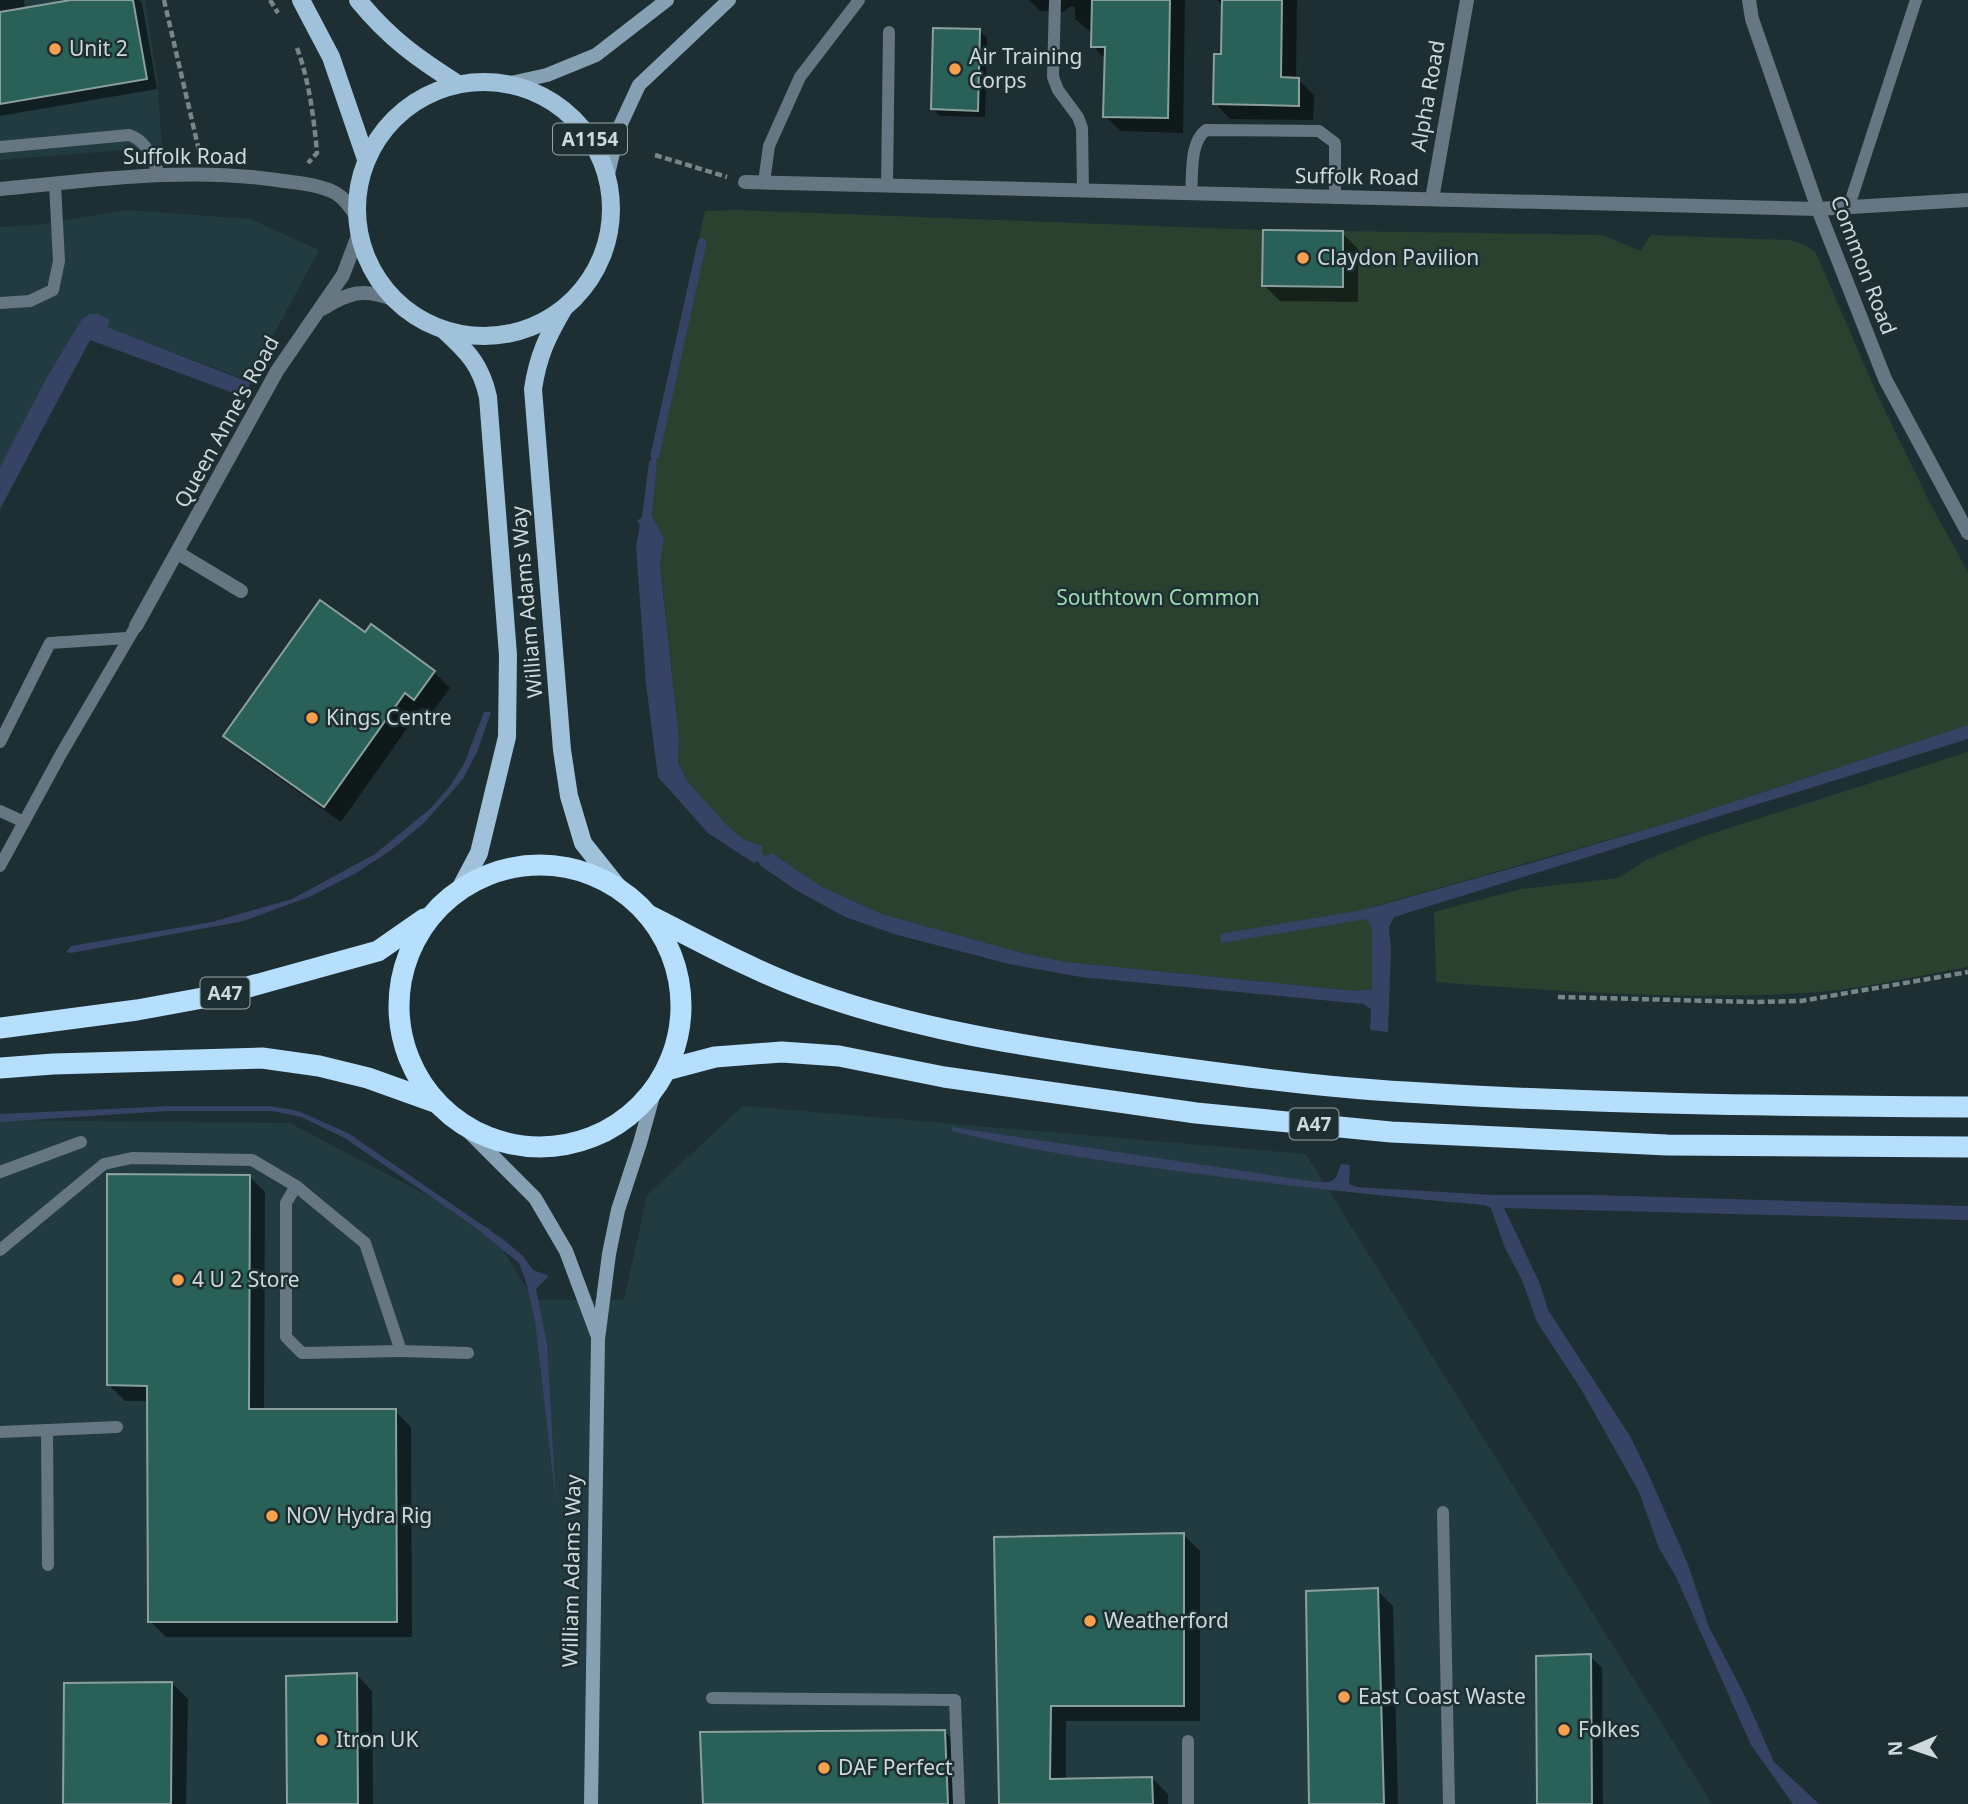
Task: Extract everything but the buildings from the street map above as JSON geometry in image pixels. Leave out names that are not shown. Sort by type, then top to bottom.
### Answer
[{"type":"highway","points":[[539,864],[580,870],[618,887],[648,915],[670,950],[680,989],[679,1031],[666,1070],[655,1089],[630,1115],[599,1135],[564,1146],[528,1147],[492,1140],[460,1123],[435,1102],[412,1068],[400,1028],[399,986],[411,946],[434,912],[460,889],[498,870],[539,864]]},
{"type":"highway","name":"A47","points":[[0,1028],[137,1010],[219,995],[291,976],[378,951],[434,912]]},
{"type":"highway","name":"A47","points":[[648,915],[799,988],[873,1012],[1057,1051],[1204,1071],[1404,1092],[1643,1103],[1968,1107]]},
{"type":"highway","name":"A47","points":[[666,1070],[715,1057],[782,1052],[839,1056],[944,1077],[1196,1113],[1391,1132],[1667,1145],[1968,1147]]},
{"type":"highway","points":[[0,1068],[53,1063],[262,1058],[319,1066],[368,1077],[435,1102]]},
{"type":"main road","points":[[301,0],[331,57],[366,159]]},
{"type":"main road","points":[[358,0],[379,26],[414,57],[458,84]]},
{"type":"main road","name":"A1154","points":[[482,82],[507,84],[540,95],[569,114],[591,141],[608,174],[613,205],[606,244],[590,279],[565,307],[528,328],[486,337],[444,330],[416,317],[393,299],[366,257],[358,225],[358,187],[366,159],[382,132],[403,110],[429,94],[458,84],[482,82]]},
{"type":"main road","name":"William Adams Way","points":[[565,307],[546,339],[537,362],[533,388],[562,750],[569,796],[583,843],[618,887]]},
{"type":"main road","name":"William Adams Way","points":[[444,330],[468,352],[483,376],[488,397],[508,655],[507,737],[479,853],[460,889]]},
{"type":"street","points":[[507,84],[547,75],[596,55],[667,0]]},
{"type":"street","points":[[608,174],[619,128],[639,85],[729,0]]},
{"type":"street","name":"Alpha Road","points":[[1432,199],[1467,0]]},
{"type":"street","name":"Common Road","points":[[1749,0],[1752,19],[1818,209],[1885,379],[1968,533]]},
{"type":"street","name":"Suffolk Road","points":[[0,189],[160,175],[200,174],[266,178],[328,189],[346,201],[358,225]]},
{"type":"street","name":"Suffolk Road","points":[[745,182],[1818,209],[1968,200]]},
{"type":"street","name":"Queen Anne's Road","points":[[136,626],[277,371],[343,275],[358,225]]},
{"type":"street","name":"Queen Anne's Road","points":[[315,313],[339,298],[359,292],[373,292],[393,299]]},
{"type":"street","points":[[178,553],[241,591]]},
{"type":"street","name":"William Adams Way","points":[[591,1804],[598,1339],[618,1210],[655,1089]]},
{"type":"street","name":"William Adams Way","points":[[460,1123],[536,1198],[566,1251],[598,1339]]},
{"type":"lane","points":[[764,182],[769,146],[800,77],[859,0]]},
{"type":"lane","points":[[1055,0],[1054,77],[1058,90],[1078,117],[1082,128],[1083,191]]},
{"type":"lane","points":[[1847,209],[1916,0]]},
{"type":"lane","points":[[887,186],[889,32]]},
{"type":"lane","points":[[1191,194],[1194,152],[1200,134],[1206,130],[1319,131],[1335,143],[1335,198]]},
{"type":"lane","points":[[0,147],[129,135],[139,138],[146,146],[160,175]]},
{"type":"lane","points":[[0,303],[30,301],[53,290],[59,261],[55,184]]},
{"type":"lane","points":[[0,866],[136,626]]},
{"type":"lane","points":[[0,742],[50,643],[127,638]]},
{"type":"lane","points":[[0,811],[24,822]]},
{"type":"lane","points":[[0,1172],[81,1142]]},
{"type":"lane","points":[[0,1250],[104,1164],[132,1158],[252,1160],[296,1186],[365,1243],[401,1351]]},
{"type":"lane","points":[[296,1186],[286,1203],[286,1337],[302,1353],[468,1353]]},
{"type":"lane","points":[[0,1432],[117,1427]]},
{"type":"lane","points":[[47,1430],[48,1565]]},
{"type":"lane","points":[[1443,1512],[1450,1804]]},
{"type":"lane","points":[[712,1698],[956,1700],[959,1804]]},
{"type":"lane","points":[[1188,1741],[1188,1804]]},
{"type":"path","points":[[164,0],[200,153],[212,153]]},
{"type":"path","points":[[294,40],[305,70],[317,153],[308,163],[301,164]]},
{"type":"path","points":[[655,155],[745,182]]},
{"type":"path","points":[[1558,997],[1801,1001],[1968,972]]},
{"type":"shaded area","points":[[0,0],[145,0],[157,78],[162,147],[0,160]]},
{"type":"shaded area","points":[[128,210],[250,219],[319,250],[249,381],[106,327],[90,314],[82,319],[47,377],[0,467],[0,227],[35,225]]},
{"type":"shaded area","points":[[743,1106],[1306,1154],[1712,1804],[0,1804],[0,1120],[290,1123],[489,1228],[534,1300],[624,1300],[647,1195]]},
{"type":"green space","name":"Southtown Common","points":[[705,211],[1263,230],[1603,235],[1640,251],[1651,235],[1790,240],[1805,245],[1816,253],[1877,394],[1930,503],[1968,572],[1968,725],[1675,821],[1372,907],[1373,989],[1354,991],[1066,962],[1026,954],[882,914],[822,887],[772,853],[765,857],[762,854],[762,846],[743,839],[726,824],[688,782],[678,763],[679,737],[660,562],[664,538],[652,516],[657,464],[654,450]]},
{"type":"green space","points":[[1968,752],[1968,967],[1856,988],[1772,995],[1628,994],[1436,982],[1434,912],[1521,889],[1618,878],[1646,860],[1707,835]]},
{"type":"water","points":[[90,314],[98,314],[110,320],[107,327],[251,383],[245,394],[239,395],[90,340],[0,509],[0,467],[47,377],[82,319]]},
{"type":"water","points":[[655,455],[657,463],[652,516],[664,538],[660,565],[679,737],[678,763],[688,782],[743,839],[762,846],[762,854],[765,856],[772,853],[822,887],[882,914],[1026,954],[1066,962],[1354,991],[1372,989],[1372,927],[1366,919],[1221,943],[1220,934],[1363,910],[1675,821],[1968,725],[1968,739],[1394,917],[1389,927],[1391,949],[1388,1032],[1370,1030],[1371,1009],[1363,1004],[1081,977],[1009,964],[894,934],[845,917],[796,890],[761,866],[758,861],[754,863],[708,833],[658,777],[646,684],[636,547],[640,525],[637,521],[642,517],[649,462]]},
{"type":"water","points":[[484,712],[491,712],[477,752],[463,779],[424,823],[390,851],[356,873],[309,897],[244,921],[66,952],[71,946],[212,922],[292,899],[375,854],[431,808],[450,786],[464,764]]},
{"type":"water","points":[[173,1106],[270,1106],[298,1111],[348,1133],[504,1240],[523,1256],[533,1270],[549,1276],[536,1289],[547,1344],[556,1502],[535,1321],[527,1285],[519,1263],[471,1224],[343,1137],[301,1117],[272,1111],[167,1111],[0,1122],[0,1114]]},
{"type":"water","points":[[952,1127],[1316,1182],[1333,1180],[1341,1164],[1350,1165],[1349,1184],[1357,1187],[1493,1195],[1593,1195],[1968,1206],[1968,1220],[1504,1208],[1540,1284],[1548,1310],[1630,1436],[1687,1562],[1709,1627],[1744,1694],[1774,1762],[1819,1804],[1793,1804],[1751,1745],[1676,1577],[1659,1548],[1639,1492],[1581,1389],[1537,1322],[1491,1208],[1484,1205],[1293,1186],[1092,1159],[980,1138],[952,1131]]},
{"type":"waterway","points":[[655,455],[702,243]]},
{"type":"place","name":"Unit 2","points":[[55,49]]},
{"type":"place","name":"Air Training Corps","points":[[955,69]]},
{"type":"place","name":"Claydon Pavilion","points":[[1303,258]]},
{"type":"place","name":"Kings Centre","points":[[312,718]]},
{"type":"place","name":"4 U 2 Store","points":[[178,1280]]},
{"type":"place","name":"NOV Hydra Rig","points":[[272,1516]]},
{"type":"place","name":"Weatherford","points":[[1090,1621]]},
{"type":"place","name":"East Coast Waste","points":[[1344,1697]]},
{"type":"place","name":"Folkes","points":[[1564,1730]]},
{"type":"place","name":"Itron UK","points":[[322,1740]]},
{"type":"place","name":"DAF Perfect","points":[[824,1768]]}]
